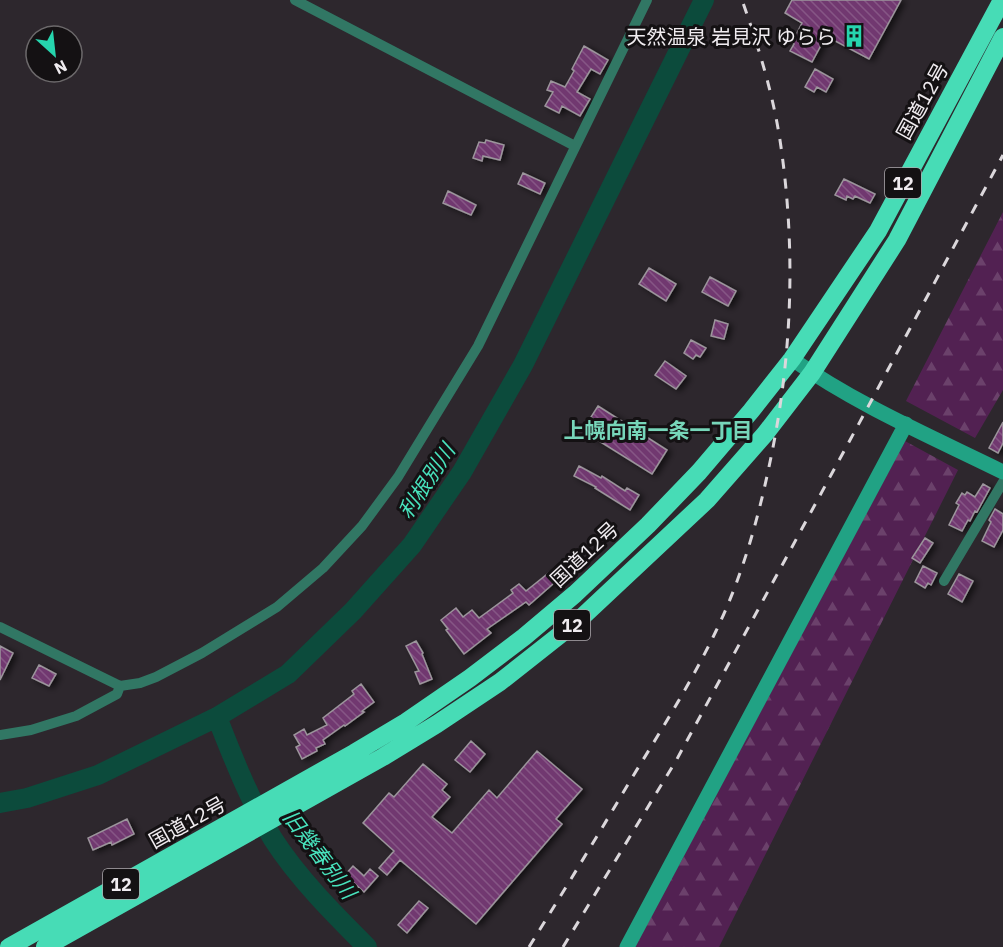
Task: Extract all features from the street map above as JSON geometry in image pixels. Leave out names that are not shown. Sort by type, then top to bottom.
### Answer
[{"type":"highway","name":"国道12号","points":[[276,808],[354,753],[415,716],[515,644],[575,594],[648,525],[699,472],[752,411],[792,359],[878,231],[1002,0]]},
{"type":"highway","name":"国道12号","points":[[45,947],[237,830],[276,808],[383,758],[437,724],[500,681],[580,619],[707,500],[765,434],[812,373],[897,240],[1003,37]]},
{"type":"highway","name":"国道12号","points":[[9,947],[237,830]]},
{"type":"street","points":[[295,0],[575,146]]},
{"type":"street","points":[[0,627],[120,686],[140,683],[202,653],[277,607],[323,568],[362,526],[398,477],[478,346],[647,0]]},
{"type":"street","points":[[792,359],[869,405],[1003,472]]},
{"type":"street","points":[[627,947],[906,424]]},
{"type":"street","points":[[944,581],[1003,482]]},
{"type":"street","points":[[0,735],[31,730],[75,716],[117,694],[120,686]]},
{"type":"green space","points":[[1003,212],[1003,390],[975,438],[906,401]]},
{"type":"green space","points":[[905,441],[958,470],[719,947],[635,947]]},
{"type":"building","name":"天然温泉 岩見沢 ゆらら","points":[[792,0],[901,0],[869,59],[826,36],[812,62],[790,51],[802,23],[785,13]]},
{"type":"building","points":[[584,46],[608,60],[600,74],[591,69],[577,92],[590,99],[580,116],[562,106],[559,113],[545,106],[553,92],[547,90],[551,81],[565,87]]},
{"type":"building","points":[[815,69],[833,79],[826,92],[817,87],[814,92],[805,87]]},
{"type":"building","points":[[486,140],[504,145],[500,160],[483,156],[482,161],[473,158],[479,142],[485,143]]},
{"type":"building","points":[[523,173],[545,183],[540,194],[518,184]]},
{"type":"building","points":[[844,179],[875,194],[870,203],[855,196],[853,199],[847,196],[846,200],[835,195]]},
{"type":"building","points":[[448,191],[476,205],[471,215],[443,203]]},
{"type":"building","points":[[649,268],[676,284],[666,301],[639,284]]},
{"type":"building","points":[[710,277],[736,291],[728,306],[702,292]]},
{"type":"building","points":[[715,320],[728,324],[724,339],[711,336]]},
{"type":"building","points":[[691,340],[706,348],[700,357],[696,355],[693,359],[684,353]]},
{"type":"building","points":[[665,361],[686,376],[676,389],[655,375]]},
{"type":"building","points":[[598,406],[667,450],[652,474],[591,436],[599,423],[591,417]]},
{"type":"building","points":[[1003,422],[1003,443],[998,453],[989,448]]},
{"type":"building","points":[[579,466],[601,478],[602,476],[625,491],[627,488],[639,495],[630,510],[596,487],[574,476]]},
{"type":"building","points":[[983,484],[990,488],[977,512],[975,511],[962,531],[949,525],[962,493],[965,495],[967,492],[975,497]]},
{"type":"building","points":[[995,509],[1003,514],[1003,530],[994,547],[982,541]]},
{"type":"building","points":[[925,538],[933,543],[920,563],[912,558]]},
{"type":"building","points":[[561,563],[568,570],[529,605],[526,602],[487,629],[491,633],[464,654],[446,630],[448,629],[441,620],[456,608],[463,617],[472,610],[479,618],[513,593],[511,590],[519,584],[526,591]]},
{"type":"building","points":[[923,566],[937,573],[931,585],[928,583],[925,588],[915,582]]},
{"type":"building","points":[[959,574],[973,581],[962,602],[948,594]]},
{"type":"building","points":[[416,641],[432,679],[420,684],[415,672],[419,671],[406,646]]},
{"type":"building","points":[[0,646],[13,653],[0,680]]},
{"type":"building","points":[[39,665],[56,674],[49,686],[32,678]]},
{"type":"building","points":[[361,684],[374,702],[362,711],[364,712],[323,740],[325,744],[316,748],[317,751],[302,759],[296,747],[300,745],[294,735],[304,729],[307,735],[327,725],[323,718],[354,694],[352,691]]},
{"type":"building","points":[[471,741],[485,754],[470,772],[455,760]]},
{"type":"building","points":[[537,751],[582,789],[556,819],[562,824],[476,924],[400,860],[387,875],[379,868],[394,851],[363,823],[389,793],[394,797],[423,764],[447,784],[442,790],[450,797],[432,817],[452,833],[489,790],[497,798]]},
{"type":"building","points":[[127,819],[134,834],[112,845],[111,842],[93,850],[88,838]]},
{"type":"building","points":[[353,866],[364,876],[370,869],[378,876],[364,892],[345,875]]},
{"type":"building","points":[[419,901],[428,908],[407,933],[398,925]]},
{"type":"waterway","name":"利根別川","points":[[0,803],[27,798],[98,775],[217,717],[288,674],[353,611],[412,545],[462,472],[523,365],[704,0]]},
{"type":"waterway","name":"旧幾春別川","points":[[217,717],[249,795],[273,839],[305,882],[367,947]]},
{"type":"railway","points":[[529,947],[664,726],[706,650],[725,611],[741,569],[765,484],[777,423],[787,344],[789,226],[781,147],[774,110],[760,54],[742,0]]},
{"type":"railway","points":[[563,947],[677,759],[1003,155]]},
{"type":"place","name":"天然温泉 岩見沢 ゆらら","points":[[854,36]]},
{"type":"district","name":"上幌向南一条一丁目","points":[[658,430]]}]
